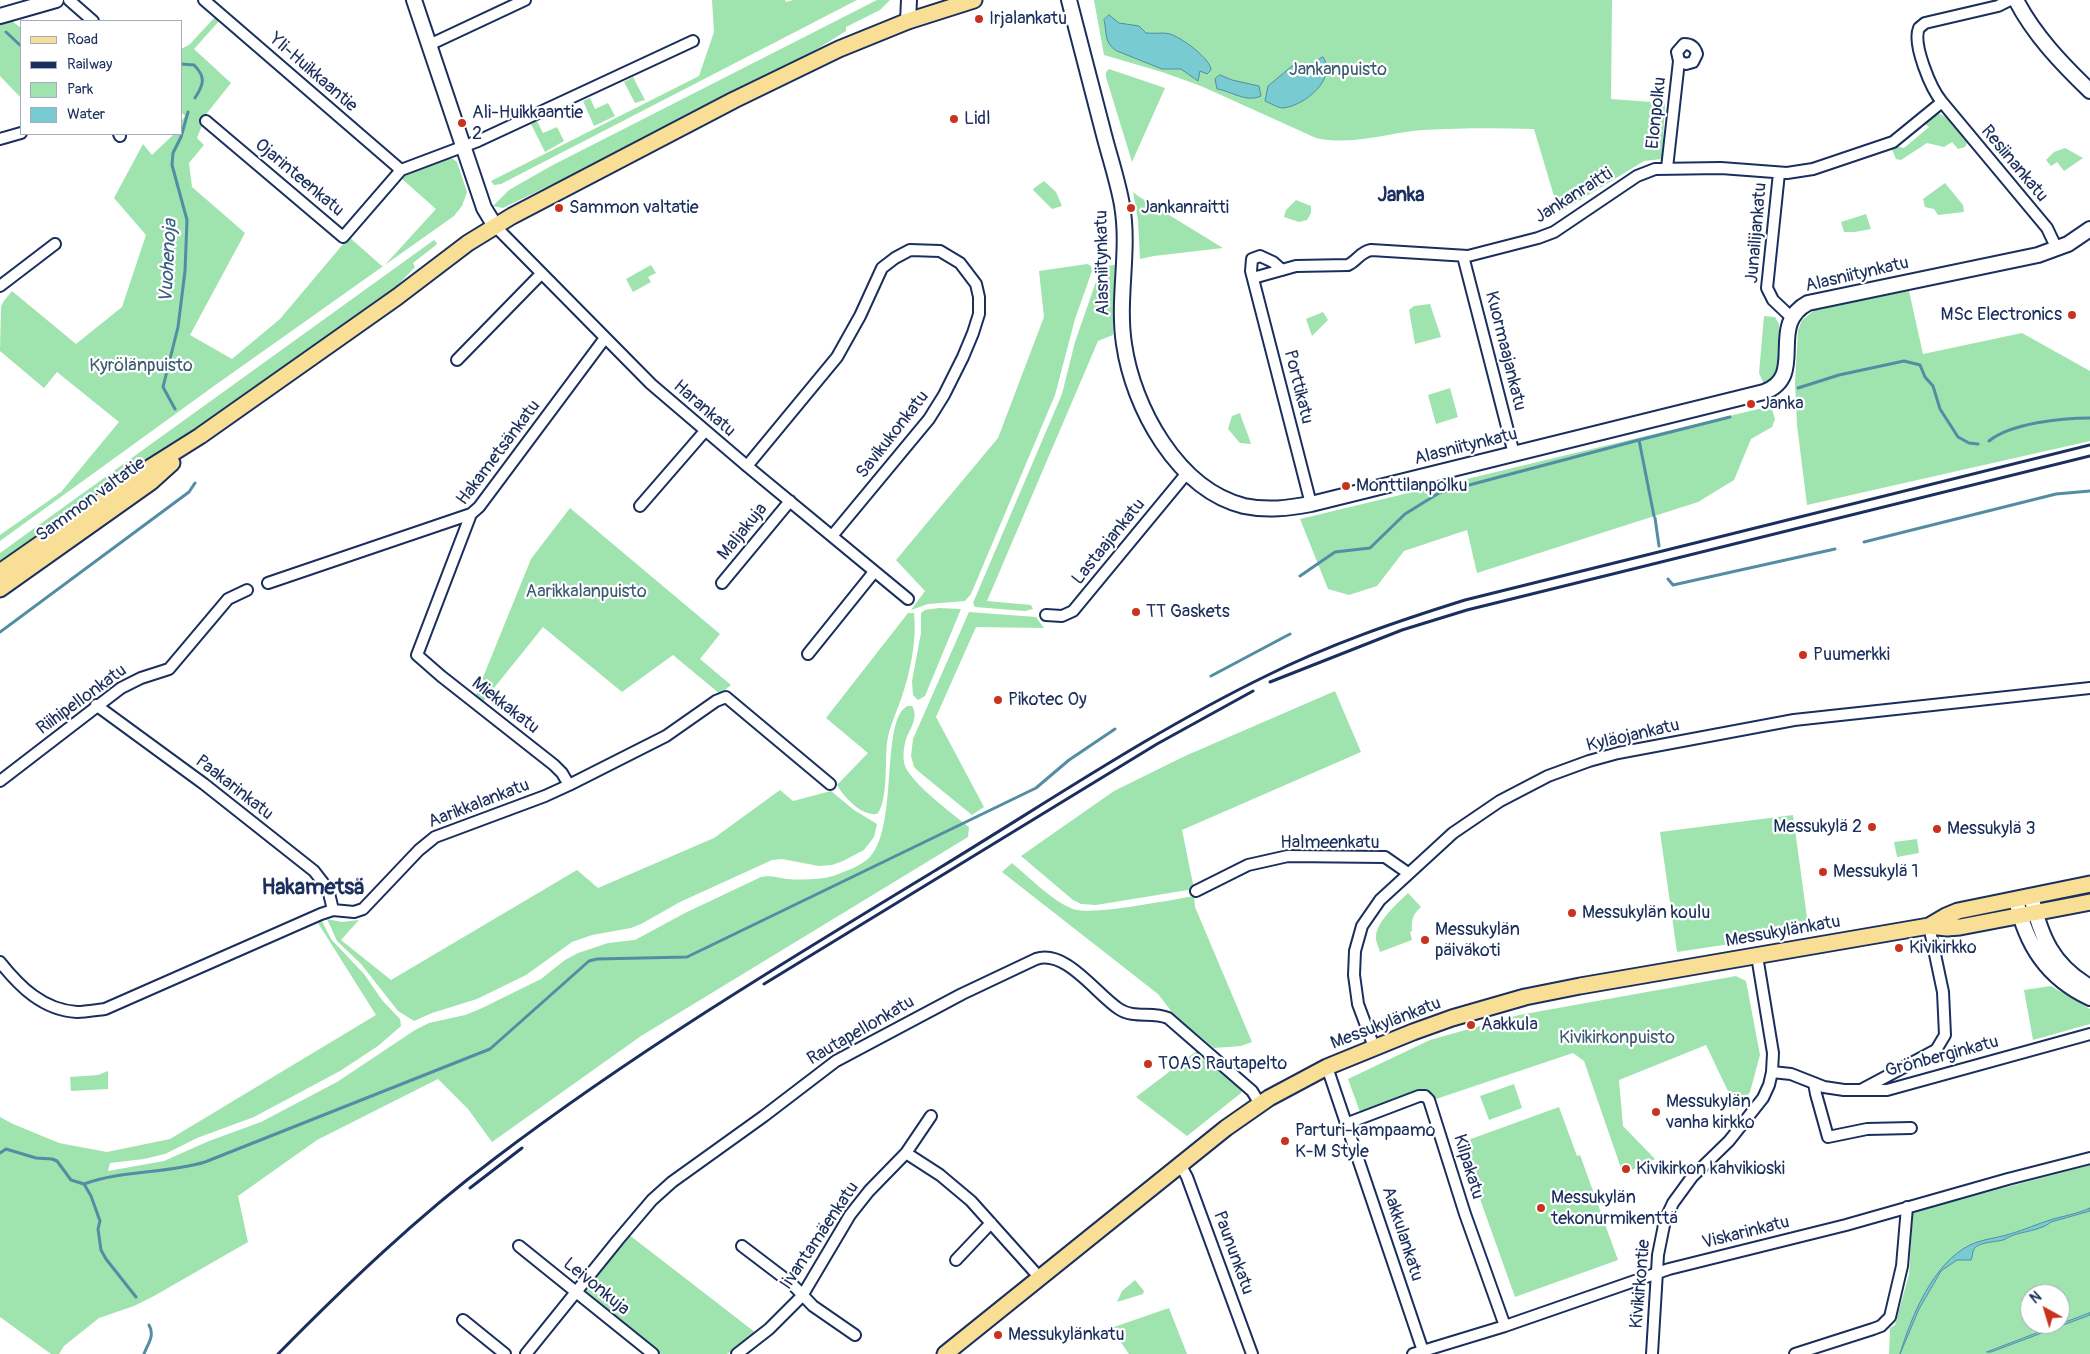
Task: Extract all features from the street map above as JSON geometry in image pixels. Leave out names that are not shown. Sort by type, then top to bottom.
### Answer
[{"type":"main road","name":"Sammon valtatie","points":[[0,572],[146,470],[200,436],[397,297],[468,243],[495,226],[551,194],[734,100],[839,49],[908,21],[974,0]]},
{"type":"main road","name":"Sammon valtatie","points":[[0,589],[151,482],[200,436]]},
{"type":"main road","name":"Messukylänkatu","points":[[1929,926],[1958,911],[2090,884]]},
{"type":"main road","name":"Messukylänkatu","points":[[945,1354],[959,1349],[1040,1278],[1180,1164],[1260,1104],[1283,1089],[1327,1067],[1374,1047],[1452,1018],[1525,997],[1929,926],[1947,928],[2090,902]]},
{"type":"street","points":[[0,16],[56,0]]},
{"type":"street","points":[[69,0],[92,20]]},
{"type":"street","name":"Yli-Huikkaantie","points":[[204,0],[401,170]]},
{"type":"street","points":[[414,0],[484,208],[495,226]]},
{"type":"street","points":[[429,45],[525,0]]},
{"type":"street","points":[[908,21],[910,0]]},
{"type":"street","name":"Alasniitynkatu","points":[[1069,0],[1122,206],[1125,261],[1122,327],[1130,374],[1135,391],[1153,427],[1187,473],[1218,495],[1244,506],[1287,509],[1311,504],[1771,389],[1783,377],[1786,368],[1788,326],[1791,317],[1802,306],[2038,255],[2057,249],[2076,239],[2090,228]]},
{"type":"street","name":"Resiinankatu","points":[[2010,0],[1998,6],[1924,23],[1919,28],[1917,39],[1934,92],[2047,228],[2057,249]]},
{"type":"street","points":[[2016,0],[2058,60],[2090,92]]},
{"type":"street","name":"Ojarinteenkatu","points":[[206,121],[342,237],[401,170],[464,147],[693,41]]},
{"type":"street","name":"Elonpolku","points":[[1667,168],[1679,61]]},
{"type":"street","name":"Jankanraitti","points":[[1253,278],[1296,266],[1348,265],[1354,262],[1362,252],[1371,250],[1464,256],[1493,250],[1551,233],[1648,170],[1721,168],[1779,173],[1799,172],[1835,163],[1893,142],[1942,102]]},
{"type":"street","points":[[0,139],[20,134]]},
{"type":"street","name":"Junailijankatu","points":[[1779,173],[1767,288],[1772,300],[1791,317]]},
{"type":"street","name":"Harankatu","points":[[495,226],[651,384],[908,599]]},
{"type":"street","points":[[0,286],[55,244]]},
{"type":"street","name":"Savikukonkatu","points":[[747,466],[838,357],[860,316],[873,284],[882,268],[910,250],[921,249],[940,251],[960,263],[976,284],[980,296],[979,314],[962,357],[944,395],[929,419],[832,536]]},
{"type":"street","points":[[1253,278],[1250,264],[1255,256],[1273,262],[1282,270]]},
{"type":"street","name":"Kuormaajankatu","points":[[1464,256],[1514,454]]},
{"type":"street","points":[[457,360],[541,274]]},
{"type":"street","name":"Porttikatu","points":[[1253,278],[1311,504]]},
{"type":"street","name":"Hakametsänkatu","points":[[417,655],[471,514],[479,507],[605,338]]},
{"type":"street","points":[[640,506],[705,431]]},
{"type":"street","name":"Lastaajankatu","points":[[1046,615],[1062,616],[1072,611],[1187,473]]},
{"type":"street","name":"Maljakuja","points":[[722,583],[790,501]]},
{"type":"street","points":[[268,583],[471,514]]},
{"type":"street","points":[[808,654],[874,572]]},
{"type":"street","name":"Riihipellonkatu","points":[[0,780],[58,738],[96,705],[121,688],[140,678],[170,669],[228,599],[248,590]]},
{"type":"street","name":"Miekkakatu","points":[[417,655],[554,765],[562,773],[569,785]]},
{"type":"street","name":"Kyläojankatu","points":[[1374,1047],[1358,1004],[1354,975],[1356,951],[1362,926],[1380,900],[1453,833],[1500,801],[1548,776],[1611,755],[1649,746],[1794,720],[2090,688]]},
{"type":"street","name":"Aarikkalankatu","points":[[0,962],[28,993],[52,1007],[77,1012],[105,1009],[333,910],[354,912],[363,909],[419,850],[435,837],[545,796],[569,785],[666,736],[716,700],[726,697],[830,784]]},
{"type":"street","name":"Paakarinkatu","points":[[96,705],[204,784],[314,871],[328,889],[333,910]]},
{"type":"street","name":"Halmeenkatu","points":[[1196,891],[1248,864],[1288,856],[1386,857],[1408,873]]},
{"type":"street","points":[[2024,898],[2035,913],[2042,935],[2058,961],[2068,972],[2090,987]]},
{"type":"street","points":[[2024,898],[2020,916],[2032,946],[2049,968],[2067,986],[2090,998]]},
{"type":"street","points":[[1860,1090],[1936,1050],[1945,1035],[1943,992],[1929,926]]},
{"type":"street","name":"Kivikirkontie","points":[[1652,1354],[1660,1238],[1665,1220],[1673,1203],[1692,1177],[1729,1141],[1750,1116],[1763,1098],[1772,1072],[1773,1053],[1757,956]]},
{"type":"street","name":"Rautapellonkatu","points":[[526,1354],[576,1291],[661,1191],[764,1116],[824,1069],[962,994],[1041,957],[1052,958],[1070,967],[1124,1012],[1136,1015],[1158,1014],[1168,1018],[1252,1090],[1260,1104]]},
{"type":"street","name":"Grönberginkatu","points":[[1772,1072],[1791,1074],[1814,1083],[1844,1090],[1886,1090],[2090,1034]]},
{"type":"street","name":"Aakkulankatu","points":[[1327,1067],[1348,1123],[1420,1353]]},
{"type":"street","points":[[1814,1083],[1828,1137],[1867,1130],[1910,1128]]},
{"type":"street","name":"Kilpakatu","points":[[1348,1123],[1419,1096],[1425,1096],[1430,1100],[1465,1214],[1505,1326]]},
{"type":"street","name":"Iivantamäenkatu","points":[[737,1354],[769,1330],[802,1296],[850,1215],[869,1191],[906,1152],[931,1116]]},
{"type":"street","points":[[906,1152],[950,1183],[971,1201],[1040,1278]]},
{"type":"street","name":"Viskarinkatu","points":[[1420,1353],[1505,1326],[1657,1273],[1798,1238],[2008,1178],[2090,1158]]},
{"type":"street","name":"Paununkatu","points":[[1180,1164],[1188,1177],[1252,1354]]},
{"type":"street","points":[[1795,1354],[1881,1326],[1890,1317],[1902,1266],[1907,1207]]},
{"type":"street","points":[[956,1260],[991,1223]]},
{"type":"street","name":"Leivonkuja","points":[[518,1246],[653,1354]]},
{"type":"street","points":[[742,1246],[792,1284],[813,1306],[855,1335]]},
{"type":"street","points":[[462,1320],[505,1354]]},
{"type":"green space","points":[[712,0],[785,0],[786,2],[793,0],[857,0],[501,184],[494,185],[491,181],[699,76],[714,32]]},
{"type":"green space","points":[[877,0],[890,0],[880,10],[846,27],[846,31],[806,56],[503,208],[493,206],[509,190],[551,166]]},
{"type":"green space","name":"Jankanpuisto","points":[[1094,0],[1612,0],[1611,99],[1665,103],[1662,159],[1644,161],[1559,213],[1534,129],[1437,129],[1342,141],[1316,138],[1201,86],[1104,55]]},
{"type":"green space","name":"Kyrölänpuisto","points":[[216,16],[220,20],[194,49],[231,83],[207,113],[197,138],[204,145],[189,163],[192,187],[245,233],[190,335],[232,359],[280,319],[349,237],[383,267],[214,386],[0,541],[0,535],[61,492],[119,422],[57,372],[44,388],[0,351],[1,307],[12,291],[76,344],[122,307],[146,235],[114,198],[143,144],[152,155],[173,135],[182,135],[182,120],[185,116],[182,113],[182,48],[189,45]]},
{"type":"green space","points":[[12,21],[20,27],[20,97],[0,76],[0,25]]},
{"type":"green space","points":[[1109,69],[1165,88],[1132,162],[1106,77],[1106,72]]},
{"type":"green space","points":[[633,77],[645,100],[635,103],[624,82]]},
{"type":"green space","points":[[590,98],[595,109],[608,103],[615,116],[594,126],[583,101]]},
{"type":"green space","points":[[1938,113],[1946,117],[1967,143],[1965,147],[1958,149],[1952,142],[1944,147],[1927,143],[1901,160],[1896,159],[1891,147],[1904,148],[1929,127],[1924,123]]},
{"type":"green space","points":[[537,121],[543,133],[557,127],[564,141],[545,152],[531,124]]},
{"type":"green space","points":[[2065,148],[2083,158],[2064,171],[2057,162],[2051,166],[2046,160],[2054,152]]},
{"type":"green space","points":[[444,158],[453,159],[457,162],[467,192],[462,206],[454,216],[385,265],[436,209],[401,178]]},
{"type":"green space","points":[[1044,181],[1056,192],[1062,206],[1052,209],[1034,191],[1033,189]]},
{"type":"green space","points":[[1945,183],[1963,205],[1964,212],[1938,215],[1934,209],[1925,207],[1923,199]]},
{"type":"green space","points":[[1133,192],[1223,248],[1140,259],[1138,220]]},
{"type":"green space","points":[[1296,200],[1311,206],[1311,213],[1307,220],[1299,222],[1284,217],[1286,210]]},
{"type":"green space","points":[[1866,214],[1871,229],[1844,232],[1841,222]]},
{"type":"green space","points":[[434,240],[437,243],[436,245],[413,263],[415,267],[393,290],[83,508],[25,547],[0,561],[0,553]]},
{"type":"green space","points":[[1087,264],[1091,266],[1092,271],[1075,319],[1055,395],[971,594],[965,601],[928,604],[911,610],[925,591],[896,560],[998,438],[1044,317],[1039,271]]},
{"type":"green space","points":[[651,265],[656,273],[648,277],[651,282],[633,292],[626,279]]},
{"type":"green space","points":[[1115,265],[1113,335],[1098,341],[987,601],[1031,605],[1033,609],[1025,611],[975,607],[973,603],[1062,394],[1075,342],[1099,273],[1106,266]]},
{"type":"green space","points":[[1909,291],[1923,354],[2022,333],[2090,371],[2090,441],[1807,505],[1797,425],[1795,383],[1798,330],[1802,320],[1816,309]]},
{"type":"green space","points":[[1430,304],[1441,337],[1415,344],[1409,310],[1414,306]]},
{"type":"green space","points":[[1323,312],[1328,320],[1312,336],[1306,319]]},
{"type":"green space","points":[[1764,316],[1775,317],[1779,324],[1779,363],[1776,373],[1764,384],[1759,373]]},
{"type":"green space","points":[[1450,388],[1458,417],[1436,424],[1428,395]]},
{"type":"green space","points":[[1771,406],[1775,419],[1772,427],[1751,439],[1734,480],[1698,502],[1477,573],[1467,530],[1404,551],[1377,586],[1349,595],[1328,589],[1300,519]]},
{"type":"green space","points":[[1240,413],[1251,444],[1240,443],[1228,429],[1232,416]]},
{"type":"green space","name":"Aarikkalanpuisto","points":[[570,508],[720,634],[700,659],[731,685],[720,694],[673,655],[622,692],[543,627],[482,703],[475,697],[531,559]]},
{"type":"green space","points":[[939,608],[961,609],[925,696],[918,700],[913,695],[912,681],[921,633],[921,613],[925,610]]},
{"type":"green space","points":[[969,612],[1036,617],[1044,628],[976,627],[936,717],[984,807],[972,815],[918,771],[914,767],[911,756],[913,739]]},
{"type":"green space","points":[[908,613],[914,613],[915,624],[910,668],[888,737],[883,801],[877,814],[871,814],[854,805],[837,785],[868,753],[826,718]]},
{"type":"green space","points":[[1335,691],[1361,752],[1182,830],[1194,889],[1096,905],[1081,904],[1073,900],[1021,856],[1114,791],[1185,756]]},
{"type":"green space","points":[[908,706],[912,706],[915,715],[906,739],[903,756],[905,766],[916,782],[969,827],[968,837],[641,1036],[492,1142],[468,1109],[438,1079],[317,1140],[238,1196],[248,1242],[154,1296],[134,1306],[99,1318],[64,1346],[59,1354],[51,1354],[0,1317],[0,1117],[59,1143],[107,1152],[170,1139],[376,1015],[318,923],[322,921],[331,939],[364,974],[382,1000],[400,1019],[401,1026],[378,1046],[340,1071],[254,1117],[197,1138],[165,1154],[144,1159],[110,1163],[108,1171],[164,1161],[209,1141],[261,1122],[337,1082],[415,1030],[429,1023],[465,1015],[480,1009],[541,979],[565,960],[578,953],[608,943],[635,940],[685,913],[761,877],[816,879],[833,876],[852,868],[870,857],[879,842],[884,822],[894,730],[900,714]]},
{"type":"green space","points":[[780,790],[793,801],[831,791],[854,810],[877,824],[874,837],[864,850],[832,865],[819,866],[782,859],[772,860],[680,902],[641,924],[631,928],[592,935],[572,942],[526,975],[477,999],[432,1013],[414,1021],[398,1011],[361,964],[337,941],[327,919],[342,922],[359,920],[341,940],[391,980],[577,870],[598,888],[714,838]]},
{"type":"green space","points":[[1793,815],[1809,932],[1677,952],[1660,832]]},
{"type":"green space","points":[[1917,839],[1919,853],[1897,857],[1894,842]]},
{"type":"green space","points":[[1012,863],[1049,895],[1073,909],[1082,911],[1113,909],[1194,896],[1195,907],[1252,1042],[1241,1046],[1214,1048],[1175,1016],[1158,994],[1002,872]]},
{"type":"green space","points":[[1408,893],[1421,907],[1412,920],[1412,931],[1410,932],[1412,940],[1380,952],[1376,940],[1379,927],[1387,914]]},
{"type":"green space","name":"Kivikirkonpuisto","points":[[1736,976],[1746,981],[1760,1055],[1750,1092],[1737,1110],[1706,1045],[1619,1080],[1623,1126],[1655,1159],[1623,1174],[1584,1061],[1573,1053],[1436,1099],[1428,1091],[1360,1112],[1348,1079],[1430,1040],[1519,1015]]},
{"type":"green space","points":[[2051,986],[2090,1009],[2090,1024],[2033,1040],[2024,990]]},
{"type":"green space","points":[[1198,1050],[1242,1090],[1241,1093],[1187,1136],[1136,1097]]},
{"type":"green space","points":[[108,1071],[108,1089],[71,1091],[70,1077],[98,1075]]},
{"type":"green space","points":[[1514,1084],[1522,1108],[1489,1120],[1480,1096]]},
{"type":"green space","name":"Messukylän tekonurmikenttä","points":[[1559,1107],[1577,1156],[1580,1155],[1618,1260],[1515,1297],[1460,1143]]},
{"type":"green space","points":[[2090,1165],[2090,1354],[1889,1354],[1890,1328],[1895,1325],[1909,1274],[1913,1212]]},
{"type":"green space","points":[[628,1234],[756,1333],[727,1354],[661,1354],[585,1290]]},
{"type":"green space","points":[[1135,1280],[1144,1291],[1143,1294],[1117,1302],[1122,1291]]},
{"type":"green space","points":[[1169,1308],[1187,1354],[1129,1354],[1111,1328]]},
{"type":"water","points":[[1109,15],[1119,23],[1139,26],[1146,33],[1167,33],[1175,36],[1201,55],[1210,65],[1211,70],[1207,74],[1200,71],[1198,81],[1181,69],[1162,69],[1117,51],[1110,45],[1107,37],[1104,20]]},
{"type":"water","points":[[1323,57],[1326,65],[1326,74],[1322,82],[1309,97],[1283,108],[1265,101],[1268,86],[1292,66],[1313,63]]},
{"type":"water","points":[[1220,75],[1232,80],[1259,86],[1261,96],[1250,98],[1217,89],[1215,79]]},
{"type":"water","points":[[2090,1208],[2090,1211],[2051,1222],[2040,1228],[2015,1234],[2003,1240],[1979,1245],[1974,1249],[1971,1260],[1957,1260],[1941,1271],[1919,1309],[1900,1354],[1910,1324],[1925,1292],[1945,1264],[1957,1253],[1975,1243],[2010,1234]]},
{"type":"water","points":[[2090,1313],[2090,1315],[2070,1322],[2070,1321]]},
{"type":"water","points":[[2035,1334],[2039,1334],[1991,1352],[1987,1352]]},
{"type":"waterway","name":"Vuohenoja","points":[[6,32],[20,45]]},
{"type":"waterway","name":"Vuohenoja","points":[[182,64],[194,65],[202,77],[202,85],[195,98]]},
{"type":"waterway","name":"Vuohenoja","points":[[182,133],[188,112]]},
{"type":"waterway","name":"Vuohenoja","points":[[175,409],[163,387],[178,327],[185,271],[187,220],[172,165],[173,153],[182,135]]},
{"type":"waterway","points":[[1798,388],[1839,375],[1904,361],[1920,365],[1925,377],[1933,386],[1940,409],[1958,437],[1969,443],[1978,444]]},
{"type":"waterway","points":[[1639,440],[1730,417]]},
{"type":"waterway","points":[[1989,441],[2010,430],[2023,426],[2066,419],[2090,418]]},
{"type":"waterway","points":[[1300,576],[1335,552],[1370,548],[1405,514],[1439,493],[1639,440],[1654,516]]},
{"type":"waterway","name":"Vuohenoja","points":[[0,632],[189,492],[195,483]]},
{"type":"waterway","points":[[1864,542],[2056,494],[2090,491]]},
{"type":"waterway","points":[[1655,518],[1659,546]]},
{"type":"waterway","points":[[1668,579],[1673,585],[1835,549]]},
{"type":"waterway","points":[[1211,676],[1290,634]]},
{"type":"waterway","points":[[84,1184],[113,1176],[175,1169],[205,1162],[490,1049],[589,961],[597,959],[687,957],[1036,788],[1069,760],[1115,729]]},
{"type":"waterway","name":"Vuohenoja","points":[[0,1153],[6,1149],[36,1158],[52,1159],[57,1161],[71,1180],[84,1184],[91,1196],[100,1221],[98,1229],[101,1250],[136,1297]]},
{"type":"waterway","name":"Vuohenoja","points":[[144,1354],[151,1336],[149,1325]]},
{"type":"railway","points":[[278,1354],[356,1277],[437,1204],[494,1159],[602,1081],[770,971],[1142,743],[1224,697],[1290,664],[1364,634],[1465,600],[2090,445]]},
{"type":"railway","points":[[1270,682],[1402,630],[1467,610],[2090,456]]},
{"type":"railway","points":[[764,984],[1157,744],[1253,691]]},
{"type":"railway","points":[[470,1188],[522,1148]]},
{"type":"place","name":"Irjalankatu","points":[[979,19]]},
{"type":"place","name":"Lidl","points":[[954,119]]},
{"type":"place","name":"Ali-Huikkaantie 2","points":[[462,123]]},
{"type":"place","name":"Sammon valtatie","points":[[559,208]]},
{"type":"place","name":"Jankanraitti","points":[[1131,208]]},
{"type":"place","name":"MSc Electronics","points":[[2072,315]]},
{"type":"place","name":"Janka","points":[[1751,404]]},
{"type":"place","name":"Monttilanpolku","points":[[1346,486]]},
{"type":"place","name":"TT Gaskets","points":[[1136,612]]},
{"type":"place","name":"Puumerkki","points":[[1803,655]]},
{"type":"place","name":"Pikotec Oy","points":[[998,700]]},
{"type":"place","name":"Messukylä 2","points":[[1872,827]]},
{"type":"place","name":"Messukylä 3","points":[[1937,829]]},
{"type":"place","name":"Messukylä 1","points":[[1823,872]]},
{"type":"place","name":"Messukylän koulu","points":[[1572,913]]},
{"type":"place","name":"Messukylän päiväkoti","points":[[1425,940]]},
{"type":"place","name":"Kivikirkko","points":[[1899,948]]},
{"type":"place","name":"Aakkula","points":[[1471,1025]]},
{"type":"place","name":"TOAS Rautapelto","points":[[1148,1064]]},
{"type":"place","name":"Messukylän vanha kirkko","points":[[1656,1112]]},
{"type":"place","name":"Parturi-kampaamo K-M Style","points":[[1285,1141]]},
{"type":"place","name":"Kivikirkon kahvikioski","points":[[1626,1169]]},
{"type":"place","name":"Messukylän tekonurmikenttä","points":[[1541,1208]]},
{"type":"place","name":"Messukylänkatu","points":[[998,1335]]},
{"type":"district","name":"Janka","points":[[1401,196]]},
{"type":"district","name":"Hakametsä","points":[[313,888]]}]
